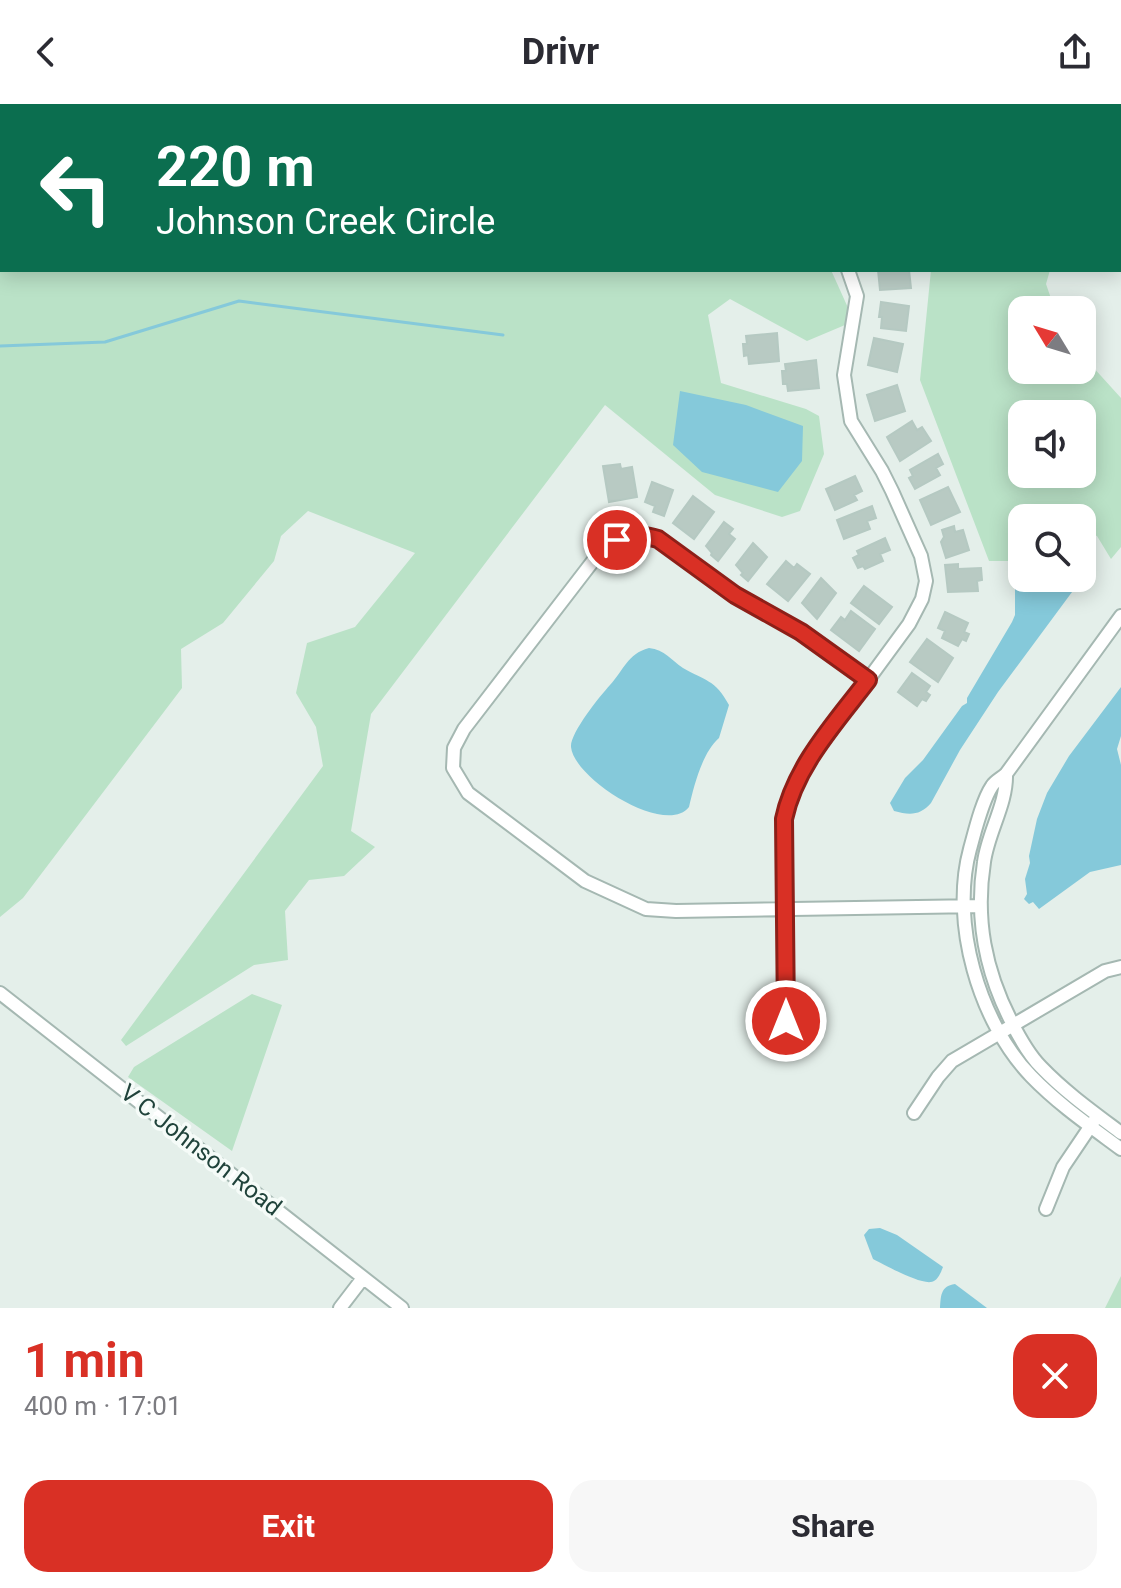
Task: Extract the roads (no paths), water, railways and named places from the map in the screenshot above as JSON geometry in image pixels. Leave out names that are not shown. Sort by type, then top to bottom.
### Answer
[{"type":"street","points":[[786,1021],[784,819],[787,802],[802,771],[909,624],[922,599],[926,581],[921,556],[892,491],[851,421],[844,375],[857,296],[849,272]]},
{"type":"street","points":[[868,680],[801,632],[735,595],[658,539],[630,529],[603,548],[481,708],[454,748],[453,768],[468,793],[585,881],[646,909],[980,906]]},
{"type":"street","points":[[1121,616],[1006,774],[993,785],[967,858],[965,906],[967,943],[972,963],[979,987],[1000,1033],[1029,1074],[1058,1102],[1121,1133]]},
{"type":"street","points":[[1006,774],[1007,789],[988,837],[980,906],[985,956],[1013,1025],[1039,1065],[1121,1149]]},
{"type":"street","points":[[914,1113],[952,1061],[1105,971],[1121,967]]},
{"type":"street","name":"V C Johnson Road","points":[[0,993],[402,1308]]},
{"type":"street","points":[[1046,1209],[1063,1167],[1094,1121]]},
{"type":"street","points":[[340,1308],[363,1278]]},
{"type":"water","points":[[680,391],[746,405],[803,426],[802,461],[778,492],[702,472],[673,445]]},
{"type":"water","points":[[1015,592],[1072,592],[998,692],[960,750],[931,803],[914,813],[894,811],[890,803],[905,778],[923,760],[967,703],[1015,615]]},
{"type":"water","points":[[649,648],[664,653],[709,682],[729,705],[719,738],[700,770],[689,807],[677,814],[661,815],[622,800],[587,774],[571,747],[586,715],[626,663]]},
{"type":"water","points":[[1121,687],[1121,736],[1117,749],[1121,765],[1121,865],[1090,872],[1039,909],[1033,902],[1029,904],[1024,899],[1037,819],[1047,793],[1069,756]]},
{"type":"water","points":[[880,1228],[897,1235],[943,1267],[937,1278],[931,1282],[919,1280],[873,1259],[864,1235],[869,1229]]},
{"type":"water","points":[[955,1284],[987,1308],[940,1308],[944,1290]]},
{"type":"waterway","points":[[0,346],[105,342],[239,301],[503,335]]}]
